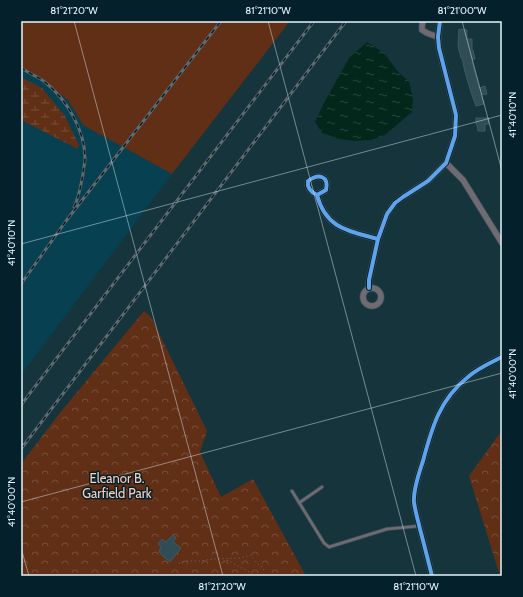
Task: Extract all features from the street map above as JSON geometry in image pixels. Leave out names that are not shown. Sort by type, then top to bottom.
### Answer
[{"type":"street","points":[[423,21],[422,30],[438,37]]},
{"type":"street","points":[[369,288],[378,239],[387,214],[395,202],[428,181],[446,163],[455,136],[456,115],[439,48],[438,37],[440,21]]},
{"type":"street","points":[[446,163],[463,180],[502,243]]},
{"type":"street","points":[[316,195],[323,211],[334,223],[346,231],[378,239]]},
{"type":"street","points":[[432,576],[414,501],[431,431],[437,415],[449,396],[468,377],[480,368],[502,356]]},
{"type":"lane","points":[[299,503],[322,487]]},
{"type":"lane","points":[[292,491],[324,543],[329,547],[387,528],[419,526]]},
{"type":"path","points":[[179,563],[186,561],[240,558],[251,555],[256,562],[262,566],[264,570],[263,573]]},
{"type":"path","points":[[226,559],[254,576]]},
{"type":"shaded area","points":[[21,21],[272,41],[21,375]]},
{"type":"green space","points":[[21,21],[290,21],[172,174],[83,125],[68,100],[21,66]]},
{"type":"green space","points":[[21,77],[42,88],[65,116],[79,145],[78,149],[21,120]]},
{"type":"green space","name":"Eleanor B. Garfield Park","points":[[144,311],[151,317],[207,431],[200,452],[221,497],[253,479],[306,576],[21,576],[21,464],[59,414]]},
{"type":"green space","points":[[502,431],[502,576],[500,576],[469,476]]},
{"type":"water","points":[[367,42],[384,53],[399,73],[409,81],[413,99],[412,112],[385,135],[371,140],[354,141],[339,139],[322,133],[315,122],[324,103],[349,58]]},
{"type":"building","points":[[459,29],[467,30],[467,39],[472,39],[472,50],[475,59],[472,59],[472,62],[479,88],[485,86],[487,94],[481,95],[484,104],[476,106],[471,92],[458,46]]},
{"type":"building","points":[[476,118],[489,118],[489,124],[485,124],[485,131],[478,131]]},
{"type":"building","points":[[173,535],[176,538],[173,542],[181,548],[170,562],[159,552],[161,547],[158,544],[162,539],[166,542]]},
{"type":"railway","points":[[21,284],[66,221],[221,21]]},
{"type":"railway","points":[[21,405],[314,21]]},
{"type":"railway","points":[[21,449],[346,21]]},
{"type":"railway","points":[[21,68],[45,82],[61,98],[73,116],[82,137],[85,161],[80,191],[74,207]]},
{"type":"cycle path","points":[[369,288],[369,280],[378,239],[387,214],[395,203],[428,181],[446,163],[455,136],[456,115],[439,48],[438,37],[440,21]]},
{"type":"cycle path","points":[[317,195],[326,190],[327,185],[325,179],[322,177],[316,177],[308,181],[308,185],[317,195],[326,215],[333,222],[348,231],[378,239]]},
{"type":"cycle path","points":[[432,576],[414,502],[414,492],[430,437],[438,414],[450,395],[458,386],[476,371],[502,357]]}]
